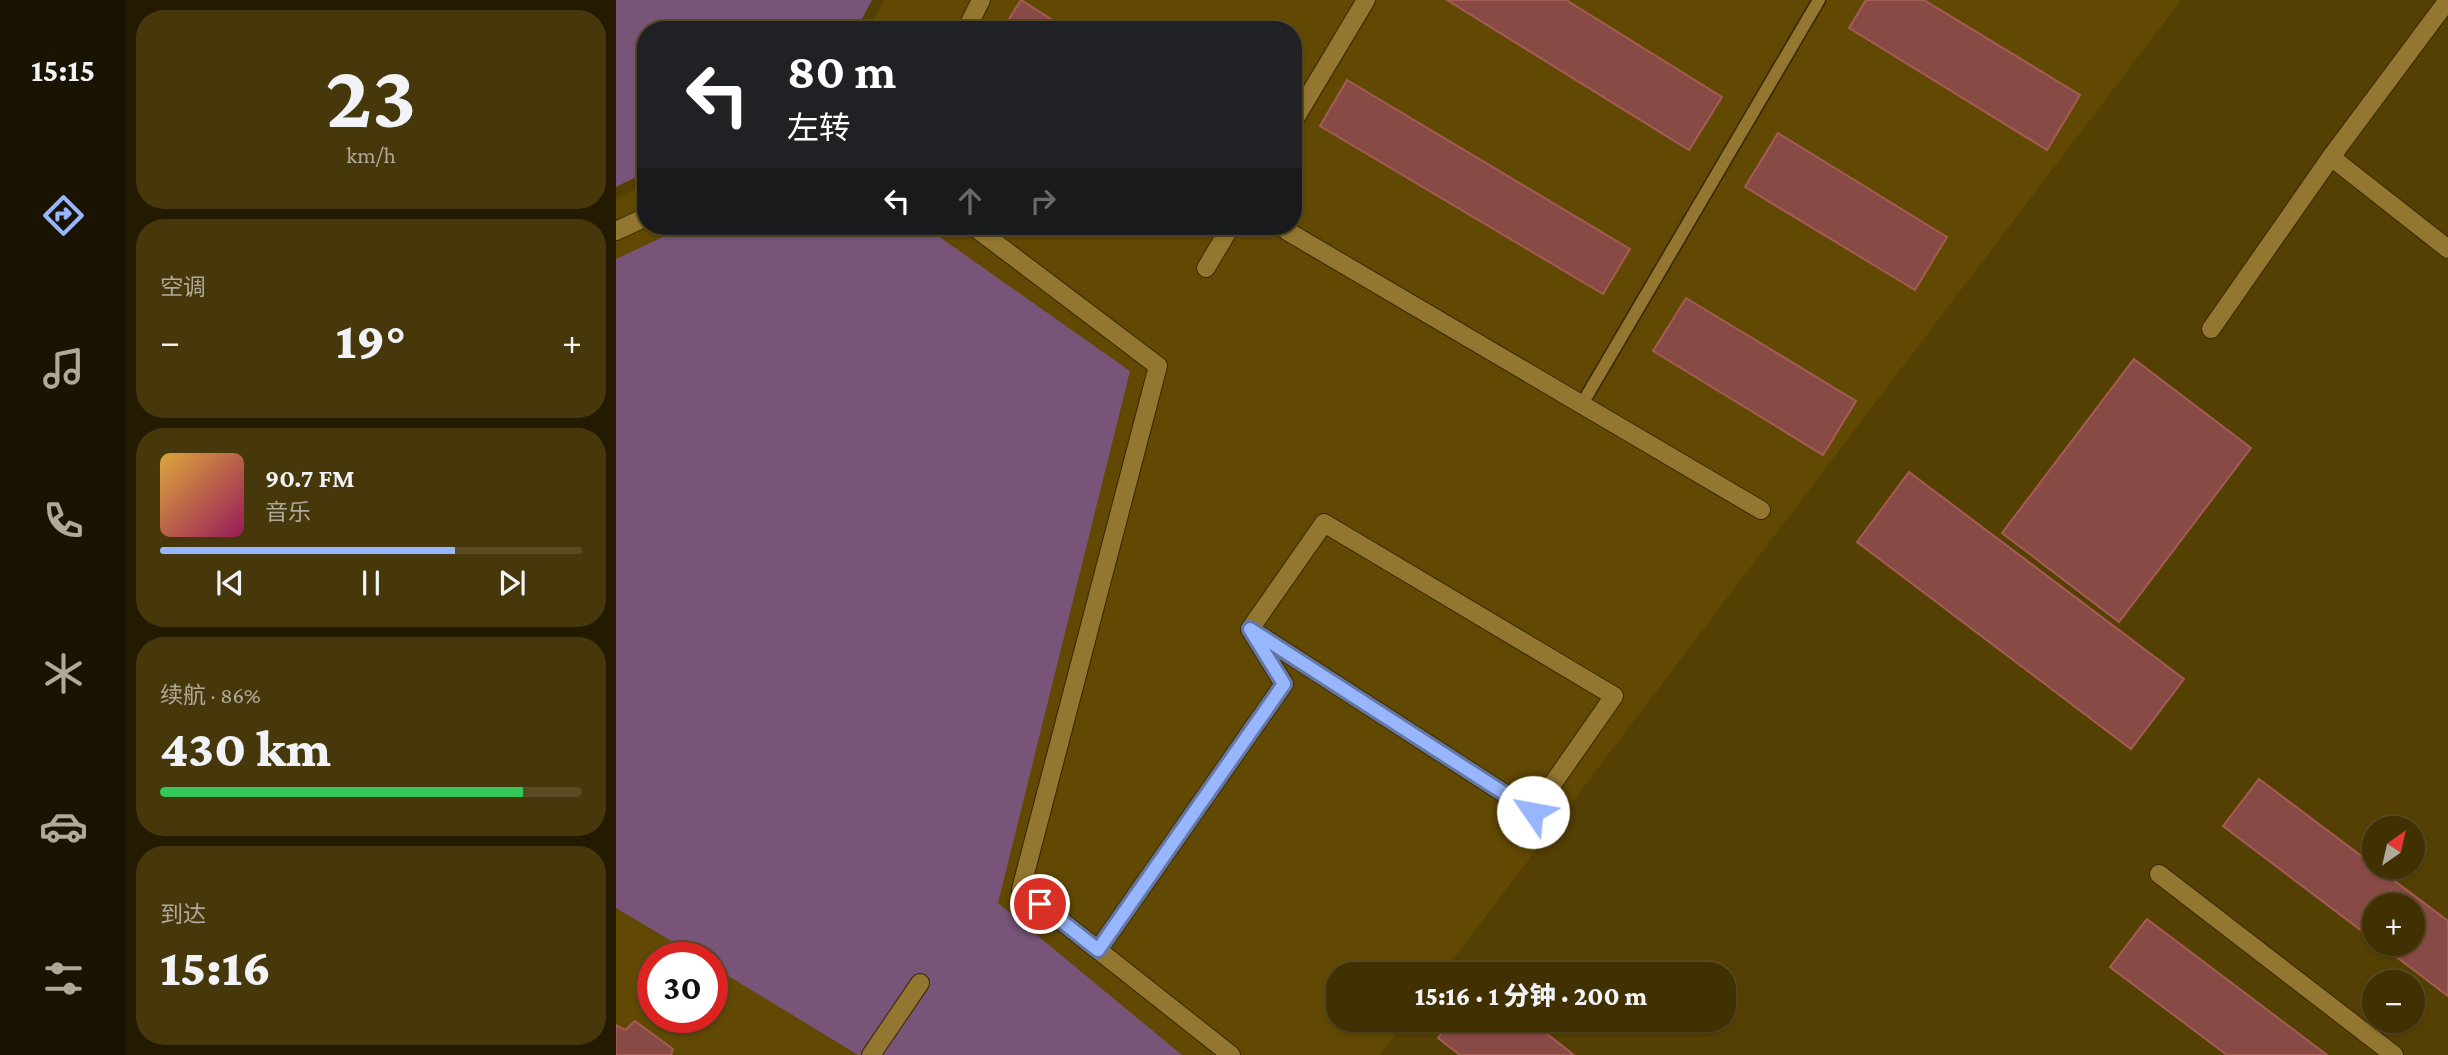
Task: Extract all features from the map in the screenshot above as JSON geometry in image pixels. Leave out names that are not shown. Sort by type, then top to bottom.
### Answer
[{"type":"street","points":[[970,21],[981,0]]},
{"type":"street","points":[[1302,107],[1366,0]]},
{"type":"street","points":[[2211,329],[2330,157],[2448,1]]},
{"type":"street","points":[[2330,157],[2448,250]]},
{"type":"street","points":[[616,231],[637,221]]},
{"type":"street","points":[[985,235],[1158,366],[1021,889],[1231,1055]]},
{"type":"street","points":[[1206,268],[1226,235]]},
{"type":"street","points":[[1294,235],[1761,510]]},
{"type":"street","points":[[1324,523],[1614,696],[1533,812],[1250,629],[1324,523]]},
{"type":"street","points":[[1098,950],[1284,684],[1250,629]]},
{"type":"street","points":[[2159,874],[2395,1055]]},
{"type":"street","points":[[871,1055],[920,983]]},
{"type":"lane","points":[[1582,404],[1819,0]]},
{"type":"shaded area","points":[[616,0],[872,0],[861,21],[637,21],[637,176],[616,187]]},
{"type":"shaded area","points":[[884,0],[2181,0],[1451,962],[1326,962],[1326,1032],[1397,1032],[1380,1055],[616,1055],[616,199],[637,188],[637,235],[1302,235],[1302,21],[873,21]]},
{"type":"shaded area","points":[[667,235],[937,235],[1130,371],[998,903],[1182,1055],[858,1055],[728,976],[728,942],[673,942],[616,908],[616,259]]},
{"type":"building","points":[[1021,0],[1054,21],[1008,21]]},
{"type":"building","points":[[1447,0],[1566,0],[1722,97],[1689,150]]},
{"type":"building","points":[[1866,0],[1924,0],[2080,95],[2047,150],[1849,28]]},
{"type":"building","points":[[1347,80],[1630,249],[1603,294],[1320,126]]},
{"type":"building","points":[[1778,133],[1947,237],[1915,290],[1745,187]]},
{"type":"building","points":[[1686,298],[1856,401],[1823,455],[1653,351]]},
{"type":"building","points":[[2134,359],[2251,448],[2119,622],[2002,533]]},
{"type":"building","points":[[1909,472],[2184,679],[2131,749],[1857,542]]},
{"type":"building","points":[[2259,779],[2362,856],[2362,879],[2392,879],[2411,893],[2362,893],[2362,931],[2223,826]]},
{"type":"building","points":[[2425,904],[2448,921],[2448,996],[2425,979],[2425,970],[2414,970],[2395,956],[2425,956]]},
{"type":"building","points":[[2147,919],[2327,1055],[2227,1055],[2110,967]]},
{"type":"building","points":[[635,1021],[637,1033],[651,1033],[673,1049],[671,1055],[616,1055],[616,1025],[625,1030]]},
{"type":"building","points":[[1443,1032],[1544,1032],[1574,1055],[1460,1055],[1438,1038]]},
{"type":"route","points":[[1040,904],[1098,950],[1284,684],[1250,629],[1533,812]]}]
